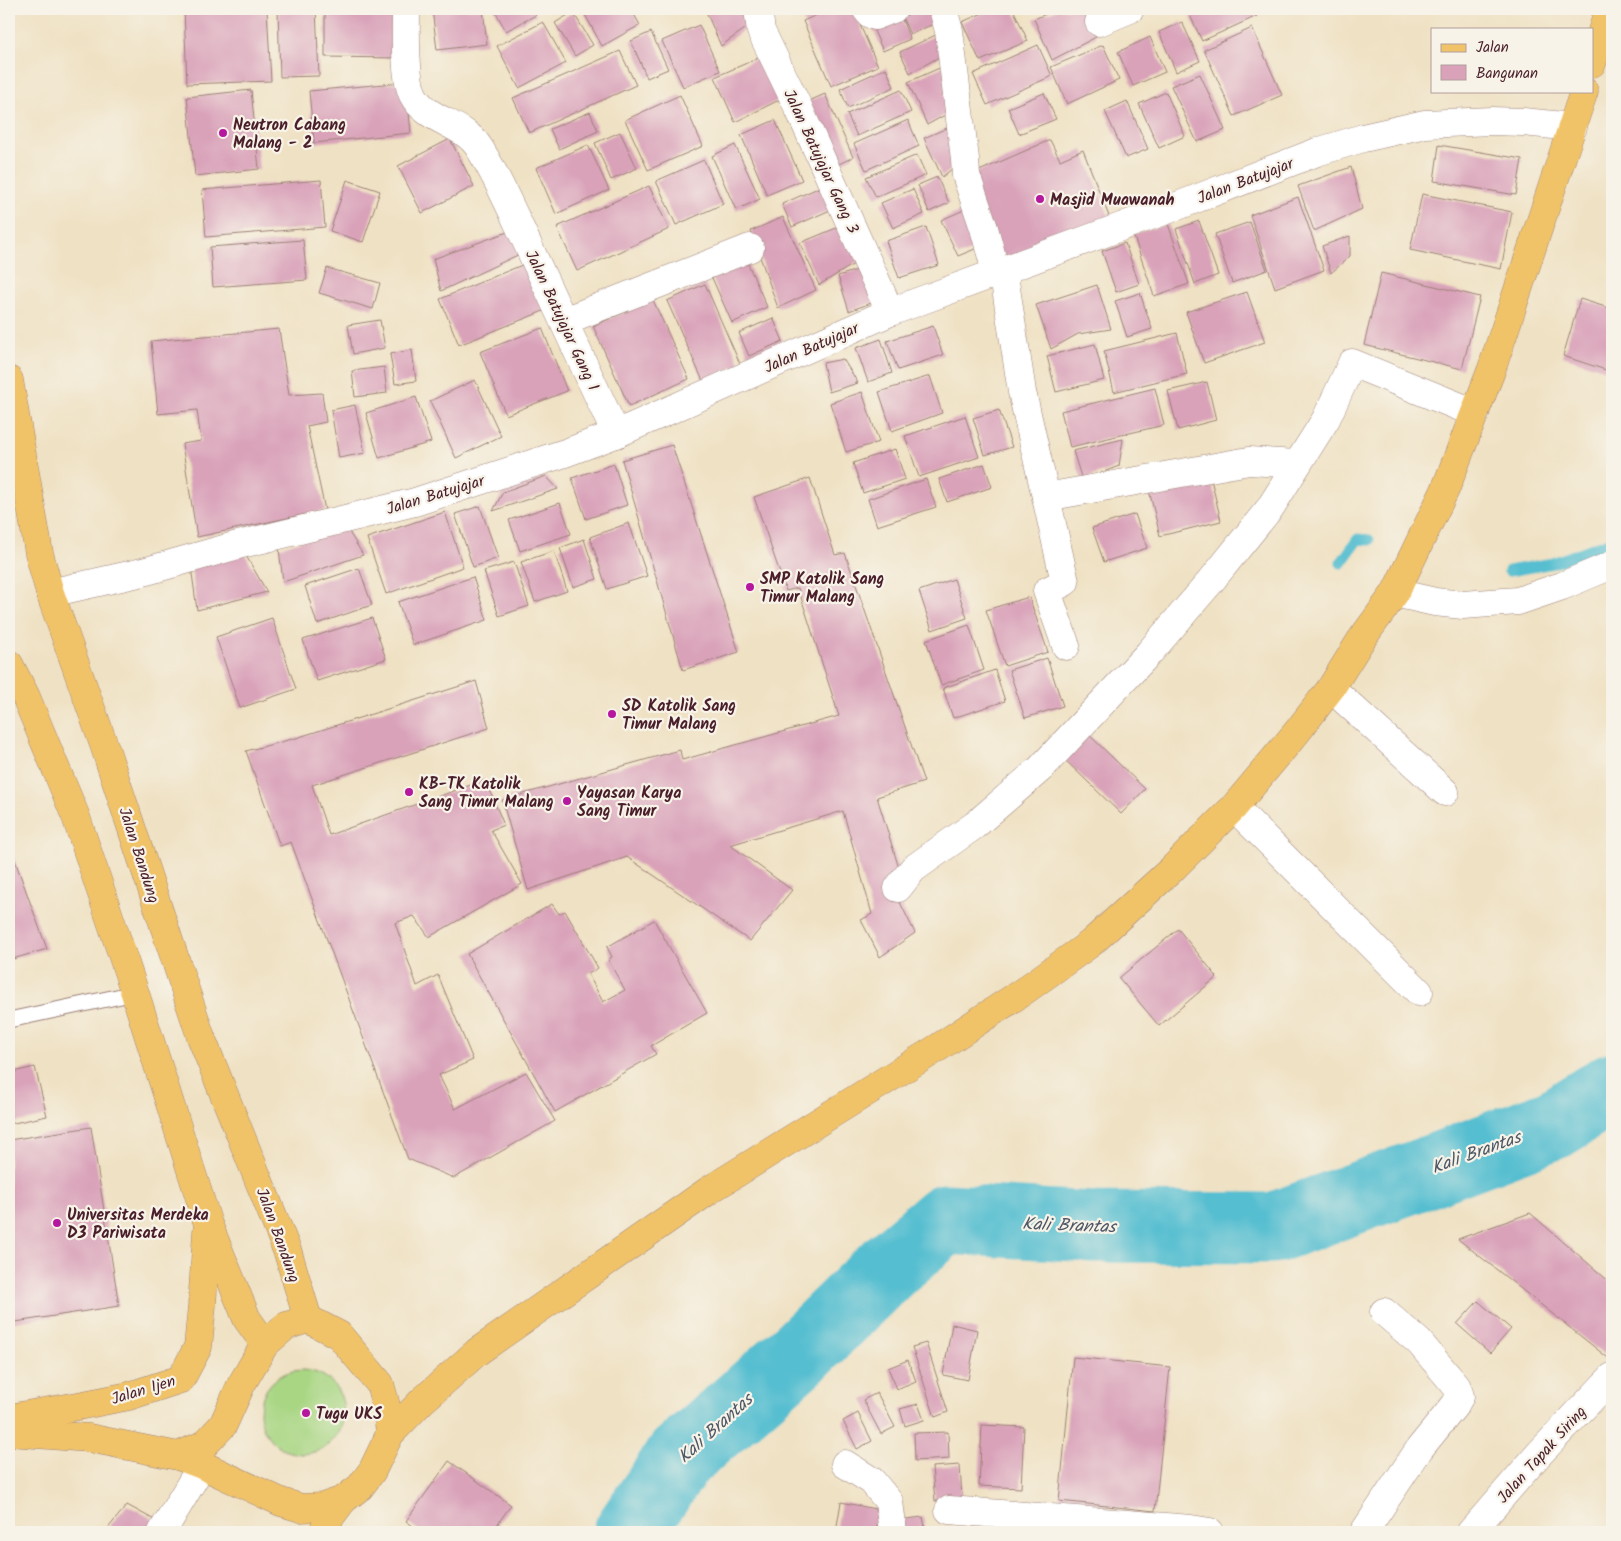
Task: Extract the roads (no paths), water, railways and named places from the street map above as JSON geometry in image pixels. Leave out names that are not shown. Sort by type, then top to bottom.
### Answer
[{"type":"main road","points":[[1594,57],[1609,9]]},
{"type":"main road","points":[[9,1432],[89,1438],[190,1461],[252,1490],[301,1508],[323,1507],[342,1500],[360,1487],[372,1471],[390,1434],[422,1401],[477,1352],[711,1189],[936,1049],[1092,943],[1171,870],[1234,807],[1331,688],[1361,640],[1395,593],[1445,490],[1491,371],[1584,92]]},
{"type":"main road","name":"Jalan Bandung","points":[[9,380],[39,552],[50,593],[104,745],[200,1037],[288,1253],[308,1319]]},
{"type":"main road","points":[[9,664],[26,697],[76,817],[136,993],[208,1224],[247,1319],[265,1344]]},
{"type":"main road","name":"Jalan Ijen","points":[[9,1418],[129,1396],[181,1379],[198,1347],[208,1224]]},
{"type":"main road","points":[[190,1461],[223,1425],[242,1385],[265,1344],[286,1326],[308,1319],[339,1335],[380,1384],[388,1413],[390,1434]]},
{"type":"main road","points":[[323,1532],[328,1520],[342,1500]]},
{"type":"street","name":"Jalan Batujajar Gang 1","points":[[406,9],[407,65],[412,94],[420,106],[429,113],[463,131],[476,142],[510,206],[616,434]]},
{"type":"street","points":[[866,9],[875,16],[893,9]]},
{"type":"street","points":[[944,9],[949,31],[966,175],[1000,270],[1022,392],[1065,582],[1047,591],[1066,646]]},
{"type":"street","points":[[1099,22],[1130,9]]},
{"type":"street","name":"Jalan Batujajar Gang 3","points":[[764,11],[761,31],[799,109],[890,312]]},
{"type":"street","name":"Jalan Batujajar","points":[[50,593],[143,572],[238,545],[415,502],[565,453],[616,434],[890,312],[1175,207],[1317,152],[1363,138],[1425,124],[1491,121],[1573,127]]},
{"type":"street","points":[[564,321],[750,248]]},
{"type":"street","points":[[898,888],[913,869],[974,825],[1040,769],[1149,653],[1270,508],[1326,419],[1352,363],[1475,412]]},
{"type":"street","points":[[1046,497],[1249,461],[1297,464]]},
{"type":"street","points":[[1395,593],[1435,602],[1464,605],[1518,600],[1562,586],[1612,565]]},
{"type":"street","points":[[1331,688],[1445,792]]},
{"type":"street","points":[[1234,807],[1419,992]]},
{"type":"street","points":[[1364,1532],[1420,1448],[1455,1405],[1460,1396],[1457,1387],[1419,1342],[1384,1312]]},
{"type":"street","name":"Jalan Tapak Siring","points":[[1471,1532],[1538,1455],[1612,1377]]},
{"type":"street","points":[[162,1532],[190,1461]]},
{"type":"street","points":[[845,1464],[872,1481],[889,1502],[892,1532]]},
{"type":"street","points":[[949,1510],[1210,1532]]},
{"type":"lane","points":[[9,1020],[136,993]]},
{"type":"waterway","points":[[1341,563],[1358,539],[1369,540]]},
{"type":"waterway","points":[[1509,571],[1553,563],[1612,541]]},
{"type":"waterway","name":"Kali Brantas","points":[[629,1532],[680,1457],[803,1350],[886,1269],[945,1219],[1094,1227],[1273,1228],[1554,1124],[1612,1088]]},
{"type":"place","name":"Neutron Cabang Malang - 2","points":[[223,133]]},
{"type":"place","name":"Masjid Muawanah","points":[[1040,199]]},
{"type":"place","name":"SMP Katolik Sang Timur Malang","points":[[750,587]]},
{"type":"place","name":"SD Katolik Sang Timur Malang","points":[[612,714]]},
{"type":"place","name":"KB-TK Katolik Sang Timur Malang","points":[[409,792]]},
{"type":"place","name":"Yayasan Karya Sang Timur","points":[[567,801]]},
{"type":"place","name":"Universitas Merdeka D3 Pariwisata","points":[[57,1223]]},
{"type":"place","name":"Tugu UKS","points":[[306,1413]]}]
